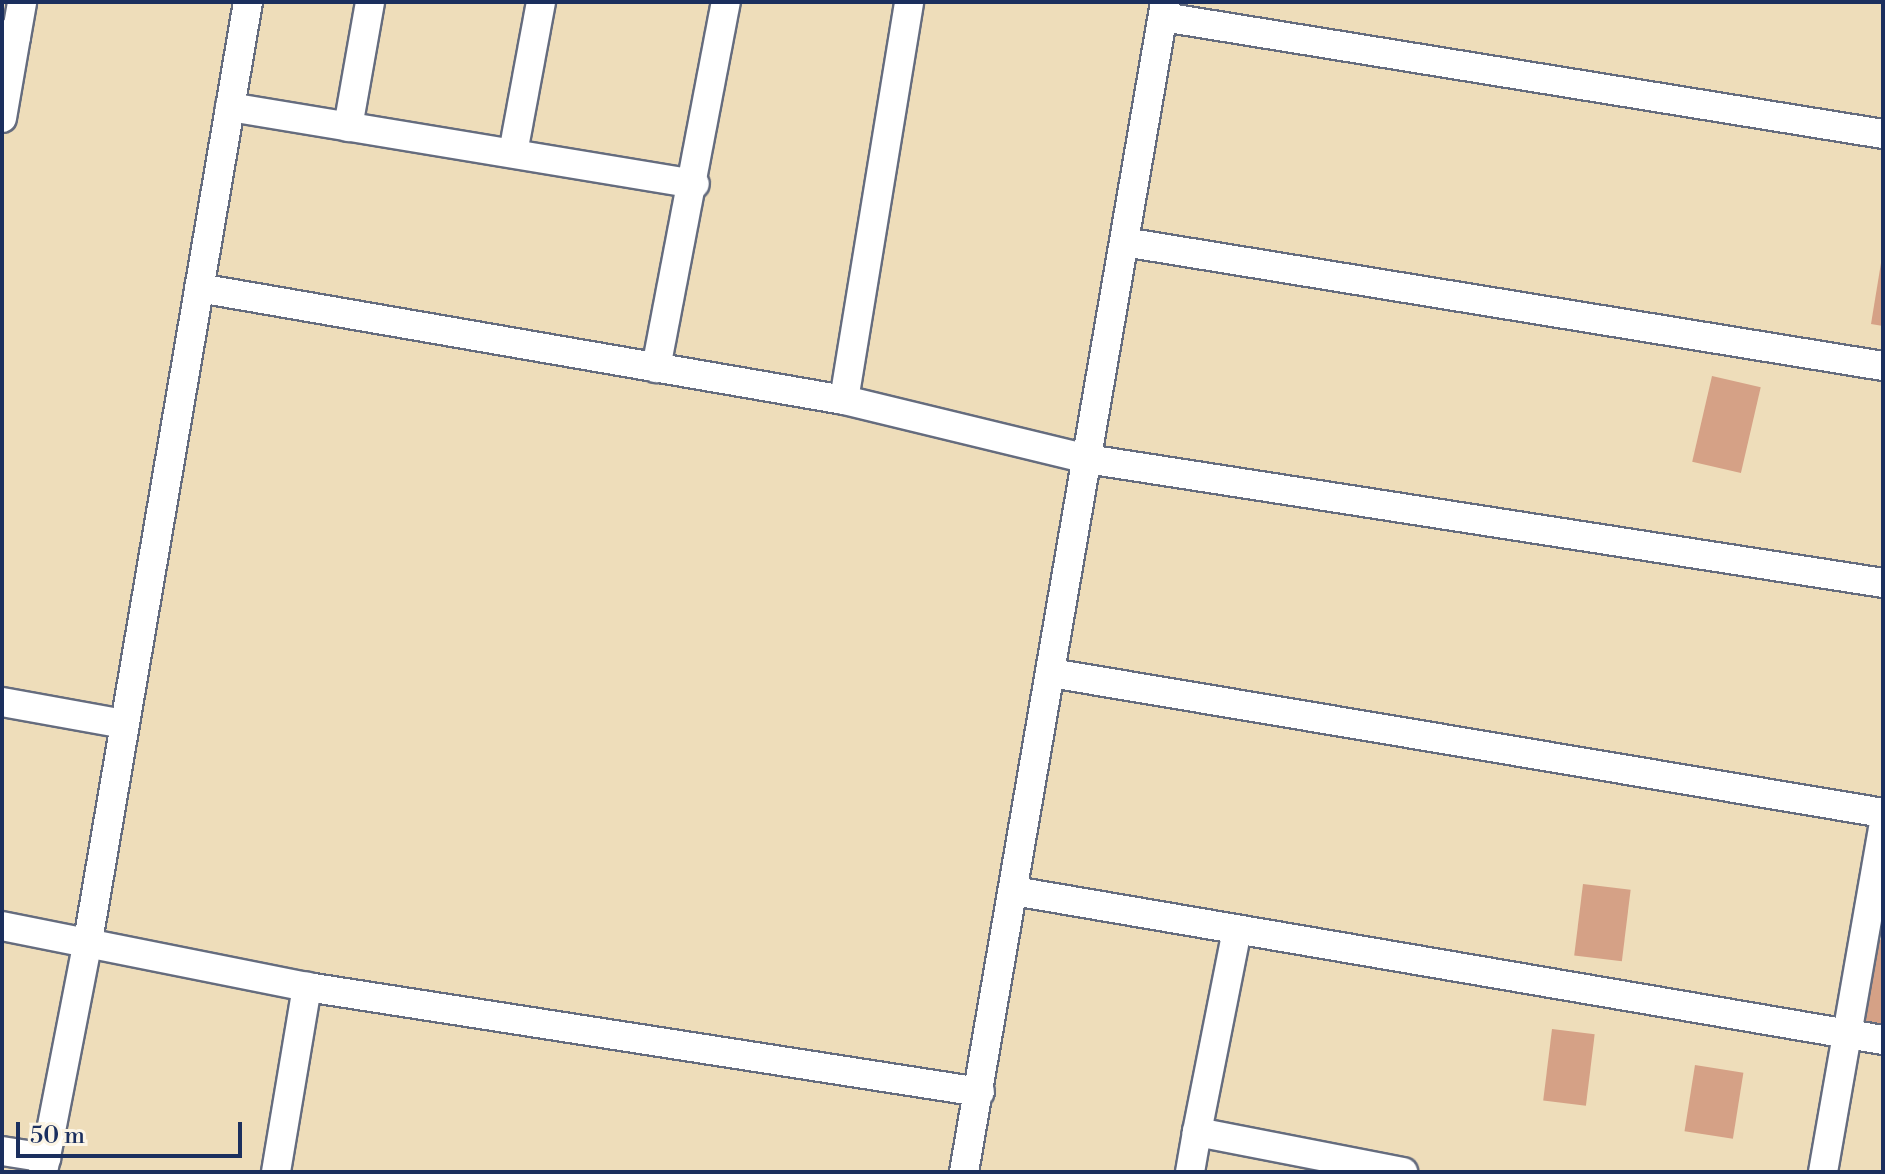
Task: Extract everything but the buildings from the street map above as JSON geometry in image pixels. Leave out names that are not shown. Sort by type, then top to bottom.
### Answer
[{"type":"street","points":[[2,118],[9,36],[22,2]]},
{"type":"street","points":[[2,1151],[44,1165],[88,941],[248,2]]},
{"type":"street","points":[[348,127],[370,2]]},
{"type":"street","points":[[513,153],[541,2]]},
{"type":"street","points":[[656,368],[695,184],[726,2]]},
{"type":"street","points":[[844,400],[909,2]]},
{"type":"street","points":[[964,1172],[1164,10],[1883,134]]},
{"type":"street","points":[[230,107],[695,184]]},
{"type":"street","points":[[1124,242],[1883,366]]},
{"type":"street","points":[[199,288],[844,400],[1087,459],[1883,583]]},
{"type":"street","points":[[1051,673],[1883,813]]},
{"type":"street","points":[[2,702],[124,724]]},
{"type":"street","points":[[1823,1172],[1883,828]]},
{"type":"street","points":[[1014,891],[1848,1037],[1883,1040]]},
{"type":"street","points":[[2,926],[307,987],[980,1092]]},
{"type":"street","points":[[1190,1172],[1237,930]]},
{"type":"street","points":[[276,1172],[307,987]]},
{"type":"street","points":[[1197,1132],[1403,1172]]}]
